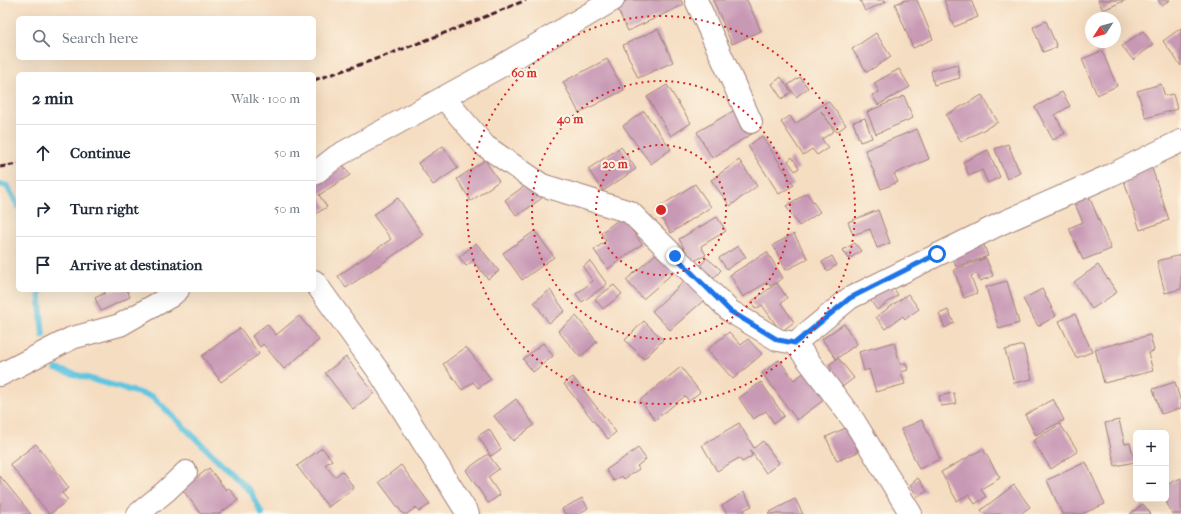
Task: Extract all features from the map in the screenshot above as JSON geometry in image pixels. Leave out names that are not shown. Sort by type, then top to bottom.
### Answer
[{"type":"street","points":[[316,172],[337,156],[444,98],[613,0]]},
{"type":"street","points":[[696,0],[751,122]]},
{"type":"street","points":[[444,98],[485,146],[542,184],[630,212],[730,311],[778,340],[795,343],[854,421],[911,514]]},
{"type":"street","points":[[795,343],[850,298],[1002,223],[1111,175],[1181,141]]},
{"type":"street","points":[[316,283],[379,372],[468,514]]},
{"type":"street","points":[[0,375],[72,338],[120,325],[176,292]]},
{"type":"street","points":[[138,514],[186,472]]},
{"type":"building","points":[[628,0],[681,0],[683,5],[628,31],[616,6]]},
{"type":"building","points":[[713,0],[747,0],[761,31],[732,44]]},
{"type":"building","points":[[860,0],[885,0],[886,2],[865,11]]},
{"type":"building","points":[[906,0],[917,0],[933,39],[913,48],[895,4]]},
{"type":"building","points":[[944,0],[971,0],[978,17],[954,27]]},
{"type":"building","points":[[1098,0],[1126,0],[1103,10]]},
{"type":"building","points":[[1158,0],[1170,0],[1162,6]]},
{"type":"building","points":[[1046,21],[1057,47],[1043,52],[1033,27]]},
{"type":"building","points":[[1181,28],[1181,66],[1163,41]]},
{"type":"building","points":[[658,29],[673,62],[638,78],[623,45]]},
{"type":"building","points":[[1143,31],[1153,45],[1133,60],[1122,46]]},
{"type":"building","points":[[876,33],[891,57],[867,72],[852,49]]},
{"type":"building","points":[[1102,51],[1117,86],[1097,95],[1082,59]]},
{"type":"building","points":[[607,59],[624,90],[579,113],[563,82]]},
{"type":"building","points":[[957,64],[960,78],[934,85],[931,71]]},
{"type":"building","points":[[899,69],[910,87],[878,105],[872,95],[879,92],[874,83]]},
{"type":"building","points":[[781,77],[791,92],[782,99],[772,84]]},
{"type":"building","points":[[800,77],[808,88],[796,97],[788,85]]},
{"type":"building","points":[[1161,84],[1165,96],[1173,94],[1177,109],[1146,118],[1137,91]]},
{"type":"building","points":[[667,85],[691,123],[671,136],[647,97]]},
{"type":"building","points":[[1062,92],[1070,106],[1055,115],[1065,133],[1053,140],[1035,107]]},
{"type":"building","points":[[982,95],[998,122],[961,142],[946,115]]},
{"type":"building","points":[[904,96],[913,118],[876,134],[867,112]]},
{"type":"building","points":[[828,101],[846,125],[837,132],[821,111],[834,131],[822,139],[828,148],[817,155],[812,149],[803,155],[781,122],[790,116],[795,124]]},
{"type":"building","points":[[740,107],[755,132],[712,158],[697,132]]},
{"type":"building","points":[[644,111],[671,149],[651,164],[623,126]]},
{"type":"building","points":[[865,118],[872,138],[860,142],[853,122]]},
{"type":"building","points":[[917,129],[929,159],[894,174],[898,182],[881,189],[865,150]]},
{"type":"building","points":[[762,136],[794,185],[779,194],[748,146]]},
{"type":"building","points":[[1008,144],[1020,173],[1007,179],[995,149]]},
{"type":"building","points":[[443,146],[458,168],[433,185],[418,163]]},
{"type":"building","points":[[621,147],[636,169],[603,191],[588,169]]},
{"type":"building","points":[[988,150],[1000,177],[988,183],[982,170],[969,176],[963,162]]},
{"type":"building","points":[[792,157],[799,168],[795,171],[788,161]]},
{"type":"building","points":[[485,160],[499,181],[471,201],[457,179]]},
{"type":"building","points":[[739,160],[757,186],[730,206],[711,180]]},
{"type":"building","points":[[343,165],[350,175],[319,195],[327,207],[316,214],[316,183]]},
{"type":"building","points":[[1151,165],[1169,220],[1140,230],[1122,174]]},
{"type":"building","points":[[530,182],[542,198],[517,216],[505,200]]},
{"type":"building","points":[[695,184],[711,207],[671,233],[656,209]]},
{"type":"building","points":[[807,193],[820,212],[799,226],[786,206]]},
{"type":"building","points":[[1088,194],[1111,249],[1083,260],[1069,228],[1083,222],[1073,200]]},
{"type":"building","points":[[398,198],[423,235],[346,288],[338,276],[391,239],[373,215]]},
{"type":"building","points":[[878,210],[890,243],[877,248],[870,229],[853,235],[848,222]]},
{"type":"building","points":[[622,217],[642,244],[608,269],[594,250],[606,241],[601,233]]},
{"type":"building","points":[[717,217],[726,231],[701,246],[706,255],[692,262],[679,239]]},
{"type":"building","points":[[535,231],[554,257],[522,280],[503,253]]},
{"type":"building","points":[[794,234],[808,259],[786,270],[773,245]]},
{"type":"building","points":[[982,240],[988,256],[956,267],[951,251]]},
{"type":"building","points":[[476,243],[499,271],[488,279],[473,261],[466,266],[459,257]]},
{"type":"building","points":[[855,243],[861,251],[849,259],[843,250]]},
{"type":"building","points":[[738,246],[746,257],[727,269],[719,258]]},
{"type":"building","points":[[767,252],[783,278],[770,286],[767,282],[743,297],[730,275]]},
{"type":"building","points":[[657,253],[674,272],[643,299],[626,280]]},
{"type":"building","points":[[1181,255],[1181,289],[1165,293],[1157,261]]},
{"type":"building","points":[[832,256],[837,265],[827,271],[822,262]]},
{"type":"building","points":[[707,258],[721,270],[714,278],[700,266]]},
{"type":"building","points":[[986,258],[993,276],[980,281],[977,273],[971,276],[977,293],[964,298],[954,270]]},
{"type":"building","points":[[590,261],[607,284],[582,302],[576,294],[593,281],[583,267]]},
{"type":"building","points":[[1098,265],[1117,292],[1092,309],[1074,282]]},
{"type":"building","points":[[686,280],[704,300],[670,330],[652,311]]},
{"type":"building","points":[[1007,281],[1019,323],[999,329],[986,287]]},
{"type":"building","points":[[777,283],[787,298],[781,303],[794,322],[781,332],[762,305],[756,309],[751,302]]},
{"type":"building","points":[[890,283],[898,295],[877,310],[869,298]]},
{"type":"building","points":[[614,285],[622,294],[603,309],[595,299]]},
{"type":"building","points":[[1042,289],[1056,316],[1038,326],[1023,299]]},
{"type":"building","points":[[550,290],[565,311],[549,323],[534,302]]},
{"type":"building","points":[[104,292],[128,292],[130,297],[101,311],[95,298],[105,293]]},
{"type":"building","points":[[908,294],[919,309],[905,319],[903,316],[885,329],[876,317]]},
{"type":"building","points":[[948,310],[954,323],[945,328],[939,314]]},
{"type":"building","points":[[1075,314],[1092,352],[1076,358],[1059,321]]},
{"type":"building","points":[[299,316],[319,340],[284,369],[263,344],[260,347],[252,336],[267,324],[276,335]]},
{"type":"building","points":[[576,316],[597,342],[580,357],[558,331]]},
{"type":"building","points":[[644,321],[663,340],[644,359],[625,340]]},
{"type":"building","points":[[844,324],[857,344],[836,359],[822,339]]},
{"type":"building","points":[[240,328],[259,354],[221,382],[202,356]]},
{"type":"building","points":[[729,332],[741,345],[748,339],[762,354],[733,379],[707,350]]},
{"type":"building","points":[[1150,335],[1154,351],[1148,353],[1153,371],[1104,383],[1095,349]]},
{"type":"building","points":[[894,342],[900,364],[906,363],[908,370],[901,372],[905,384],[876,392],[869,369],[864,371],[859,352]]},
{"type":"building","points":[[543,343],[553,356],[533,372],[523,359]]},
{"type":"building","points":[[1023,345],[1032,379],[1014,383],[1005,350]]},
{"type":"building","points":[[466,347],[491,379],[478,388],[473,382],[462,390],[443,364]]},
{"type":"building","points":[[346,357],[374,393],[353,409],[325,373]]},
{"type":"building","points":[[838,358],[854,378],[842,387],[829,371],[832,369],[829,365]]},
{"type":"building","points":[[779,360],[794,380],[809,369],[829,396],[797,420],[762,373]]},
{"type":"building","points":[[681,367],[700,392],[689,401],[685,396],[655,420],[640,400]]},
{"type":"building","points":[[573,377],[616,432],[608,439],[564,384]]},
{"type":"building","points":[[761,382],[784,416],[774,423],[766,411],[753,419],[739,398]]},
{"type":"building","points":[[1175,382],[1181,408],[1161,414],[1153,389]]},
{"type":"building","points":[[954,393],[956,404],[941,406],[939,396]]},
{"type":"building","points":[[516,399],[534,425],[513,441],[494,416]]},
{"type":"building","points":[[1053,399],[1064,420],[1036,435],[1025,415]]},
{"type":"building","points":[[922,420],[940,459],[919,469],[901,429]]},
{"type":"building","points":[[1119,420],[1125,444],[1130,443],[1133,454],[1133,462],[1115,466],[1105,423]]},
{"type":"building","points":[[739,423],[754,448],[763,441],[779,463],[766,473],[750,450],[752,456],[742,462],[739,458],[717,471],[702,445]]},
{"type":"building","points":[[1060,424],[1078,451],[1051,469],[1033,441]]},
{"type":"building","points":[[848,427],[858,452],[837,461],[826,437]]},
{"type":"building","points":[[489,429],[501,449],[491,456],[478,436]]},
{"type":"building","points":[[36,444],[69,488],[62,493],[68,500],[50,514],[10,464]]},
{"type":"building","points":[[322,448],[332,460],[325,465],[335,477],[342,471],[354,488],[328,507],[297,466]]},
{"type":"building","points":[[638,448],[646,459],[637,466],[639,469],[624,479],[622,476],[614,481],[606,470]]},
{"type":"building","points":[[983,449],[1000,478],[981,489],[986,497],[975,504],[969,494],[957,501],[941,472]]},
{"type":"building","points":[[488,454],[499,469],[488,477],[500,495],[488,503],[466,470]]},
{"type":"building","points":[[1086,462],[1105,504],[1082,514],[1062,514],[1047,480]]},
{"type":"building","points":[[401,465],[430,504],[419,512],[416,507],[407,514],[403,514],[379,482]]},
{"type":"building","points":[[209,468],[226,490],[229,488],[238,500],[219,514],[201,514],[182,489]]},
{"type":"building","points":[[0,476],[31,514],[0,514]]},
{"type":"building","points":[[918,478],[927,491],[918,497],[910,485]]},
{"type":"building","points":[[1181,478],[1181,514],[1172,514],[1166,502],[1169,502],[1169,484]]},
{"type":"building","points":[[1014,485],[1030,507],[1020,514],[984,514],[981,510]]},
{"type":"building","points":[[744,492],[752,506],[744,510],[746,514],[727,514],[722,506]]},
{"type":"building","points":[[582,498],[588,508],[579,514],[565,514],[562,509]]},
{"type":"building","points":[[795,499],[803,514],[768,513]]},
{"type":"building","points":[[1143,504],[1151,514],[1130,514]]},
{"type":"waterway","points":[[0,184],[7,186],[16,202]]},
{"type":"waterway","points":[[39,292],[43,336]]},
{"type":"waterway","points":[[56,369],[153,397],[251,492],[262,514]]},
{"type":"railway","points":[[316,79],[421,42],[526,0]]},
{"type":"railway","points":[[0,167],[16,164]]},
{"type":"route","points":[[675,256],[730,311],[778,340],[795,343],[850,298],[937,254]]}]
